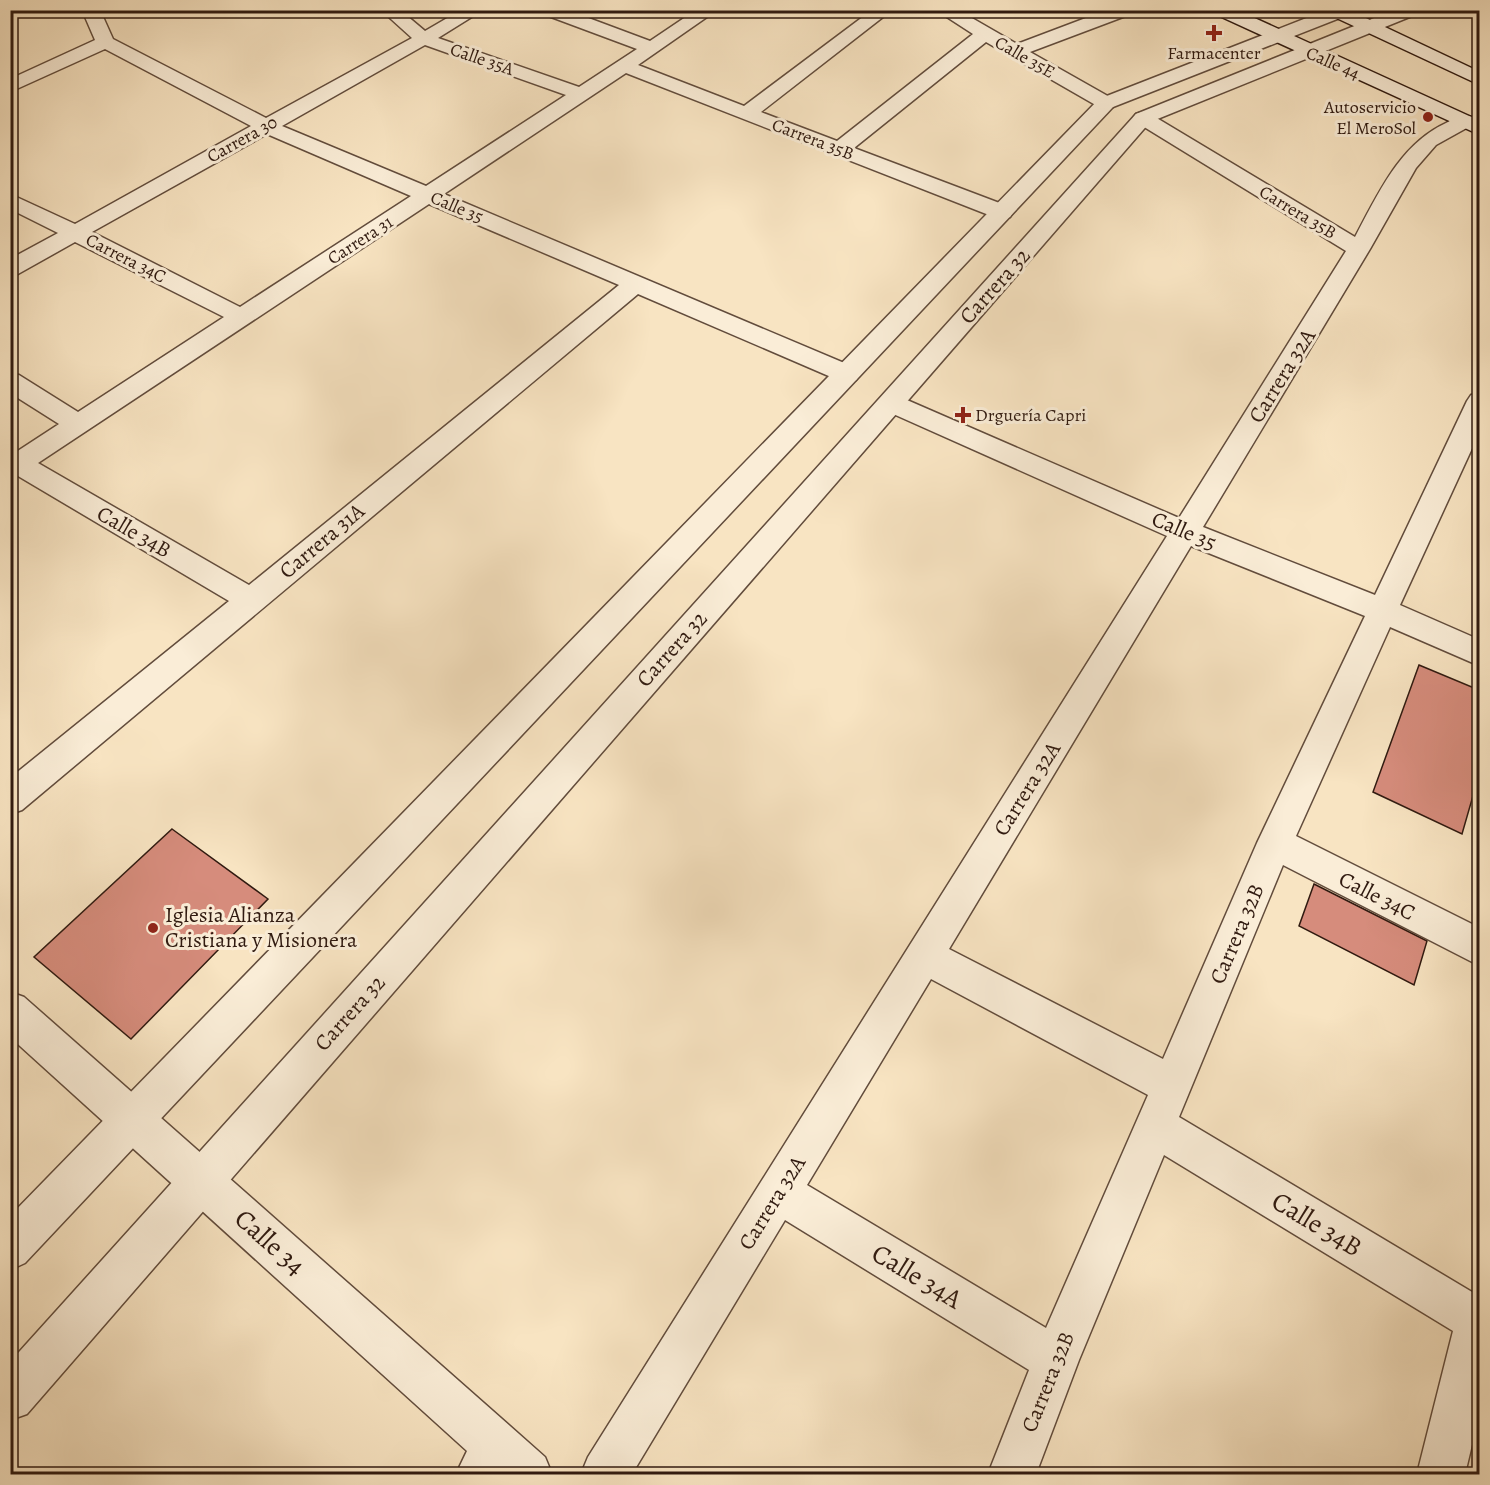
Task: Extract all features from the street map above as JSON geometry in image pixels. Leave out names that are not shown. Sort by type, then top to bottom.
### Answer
[{"type":"street","points":[[10,86],[105,42],[91,10]]},
{"type":"street","name":"Calle 35A","points":[[389,10],[424,39],[582,94]]},
{"type":"street","name":"Carrera 30","points":[[10,268],[475,10]]},
{"type":"street","points":[[549,10],[652,48]]},
{"type":"street","name":"Carrera 31","points":[[14,466],[709,10]]},
{"type":"street","points":[[747,113],[884,10]]},
{"type":"street","name":"Calle 35E","points":[[944,10],[1106,103]]},
{"type":"street","points":[[1015,51],[1125,10]]},
{"type":"street","name":"Calle 44","points":[[1221,10],[1472,125]]},
{"type":"street","name":"Carrera 32","points":[[10,1397],[1143,118],[1411,10]]},
{"type":"street","points":[[1339,11],[1479,79]]},
{"type":"street","name":"Carrera 32","points":[[10,1248],[1106,103],[1339,11]]},
{"type":"street","points":[[840,149],[984,34]]},
{"type":"street","name":"Calle 35","points":[[105,42],[266,126],[846,374]]},
{"type":"street","name":"Carrera 35B","points":[[624,66],[1002,212]]},
{"type":"street","name":"Carrera 35B","points":[[1143,118],[1359,249]]},
{"type":"street","name":"Carrera 32A","points":[[605,1474],[1359,249],[1411,160],[1424,144],[1440,133],[1472,125]]},
{"type":"street","name":"Carrera 34C","points":[[10,200],[242,317]]},
{"type":"street","name":"Carrera 31A","points":[[10,799],[635,284]]},
{"type":"street","points":[[10,381],[79,424]]},
{"type":"street","name":"Carrera 32B","points":[[1012,1474],[1056,1360],[1275,843],[1479,401]]},
{"type":"street","name":"Calle 35","points":[[891,403],[1185,532],[1382,610],[1479,654]]},
{"type":"street","name":"Calle 34B","points":[[14,466],[251,600]]},
{"type":"street","name":"Calle 34C","points":[[1275,843],[1479,948]]},
{"type":"street","points":[[925,956],[1173,1086]]},
{"type":"street","name":"Calle 34","points":[[10,1011],[200,1181],[502,1465]]},
{"type":"street","name":"Calle 34B","points":[[1155,1126],[1479,1318]]},
{"type":"street","name":"Calle 34A","points":[[779,1192],[1056,1360]]},
{"type":"street","points":[[1441,1474],[1479,1318]]},
{"type":"building","points":[[1419,665],[1479,690],[1479,775],[1462,834],[1373,792]]},
{"type":"building","name":"Iglesia Alianza Cristiana y Misionera","points":[[172,829],[268,899],[131,1039],[34,957]]},
{"type":"building","points":[[1314,884],[1427,941],[1414,985],[1299,926]]},
{"type":"place","name":"Farmacenter","points":[[1214,33]]},
{"type":"place","name":"Autoservicio El MeroSol","points":[[1428,117]]},
{"type":"place","name":"Drguería Capri","points":[[963,415]]},
{"type":"place","name":"Iglesia Alianza Cristiana y Misionera","points":[[153,928]]}]
